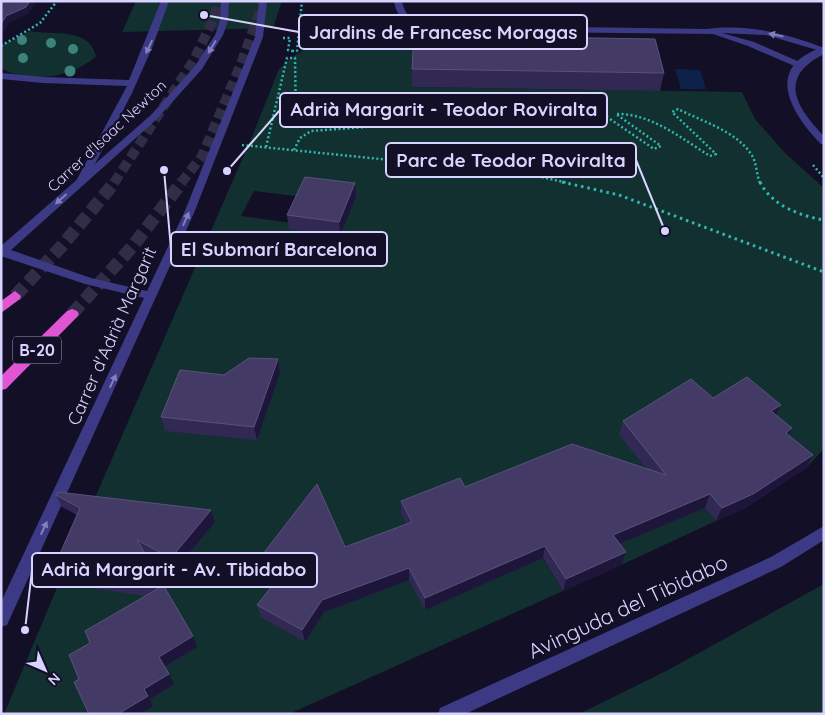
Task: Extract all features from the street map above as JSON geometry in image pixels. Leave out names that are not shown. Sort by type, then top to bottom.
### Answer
[{"type":"highway","points":[[1,308],[15,296]]},
{"type":"highway","name":"B-20","points":[[1,385],[72,314]]},
{"type":"street","points":[[82,182],[116,120],[155,32],[165,1]]},
{"type":"street","name":"Carrer d'Isaac Newton","points":[[2,252],[154,117],[199,67],[219,35],[224,21],[225,1]]},
{"type":"street","name":"Carrer d'Adrià Margarit","points":[[1,620],[189,212],[259,37],[263,1]]},
{"type":"street","points":[[398,1],[401,15],[422,27],[442,29],[707,32],[736,29],[766,32],[792,38],[823,50]]},
{"type":"street","points":[[707,32],[751,44],[799,64]]},
{"type":"street","points":[[823,50],[799,64],[792,75],[790,94],[804,120],[824,142]]},
{"type":"street","points":[[1,76],[43,80],[132,83]]},
{"type":"street","points":[[2,252],[89,281],[151,296]]},
{"type":"street","name":"Avinguda del Tibidabo","points":[[446,714],[776,562],[824,532]]},
{"type":"path","points":[[1,46],[40,23],[57,1]]},
{"type":"path","points":[[277,38],[290,38],[288,50],[297,51],[300,38],[302,1]]},
{"type":"path","points":[[300,38],[385,37]]},
{"type":"path","points":[[291,58],[292,51]]},
{"type":"path","points":[[266,147],[287,58],[295,58],[296,125],[423,119],[607,117],[654,149],[661,146],[616,114],[623,112],[672,133],[710,156],[716,154],[672,112],[678,109],[716,128],[747,148],[753,155],[758,180],[767,193],[778,202],[805,215],[824,220]]},
{"type":"path","points":[[294,150],[300,138],[311,131],[456,120]]},
{"type":"path","points":[[240,144],[528,174],[619,195],[824,272]]},
{"type":"green space","points":[[136,1],[282,1],[273,28],[122,32]]},
{"type":"green space","points":[[30,31],[78,36],[86,40],[96,56],[76,69],[64,74],[50,76],[24,76],[1,68],[1,46]]},
{"type":"green space","points":[[341,41],[415,43],[412,87],[742,92],[755,119],[785,153],[824,188],[824,449],[806,468],[687,487],[716,521],[621,565],[609,548],[657,528],[542,557],[563,591],[289,714],[140,714],[150,699],[174,684],[164,667],[197,647],[177,613],[92,714],[4,714],[59,583],[135,557],[180,563],[91,507],[253,134],[279,69],[290,58],[307,48]],"holes":[[[254,191],[303,197],[292,223],[241,216]],[[401,514],[504,575],[406,574],[362,598],[324,612],[305,642],[282,589],[259,576],[412,535]]]},
{"type":"green space","points":[[824,584],[824,714],[579,714],[668,670]]},
{"type":"water","points":[[675,69],[700,70],[706,89],[681,89]]},
{"type":"building","points":[[1,1],[30,1],[26,7],[6,16],[1,24]]},
{"type":"building","points":[[414,35],[655,39],[664,73],[412,69]]},
{"type":"building","points":[[305,177],[355,183],[339,222],[287,215]]},
{"type":"building","points":[[249,358],[278,359],[254,427],[161,417],[180,370],[224,375]]},
{"type":"building","points":[[747,377],[781,405],[771,411],[792,428],[786,433],[813,455],[753,494],[722,508],[710,494],[613,535],[626,552],[566,579],[545,546],[425,598],[409,568],[322,600],[302,630],[257,605],[279,577],[256,563],[317,484],[345,547],[412,522],[401,501],[460,478],[465,487],[572,444],[666,475],[623,421],[691,379],[713,398]]},
{"type":"building","points":[[58,492],[211,510],[171,558],[137,540],[193,636],[159,657],[169,674],[144,689],[148,696],[118,714],[89,714],[74,682],[79,679],[69,655],[90,643],[85,631],[159,588],[52,572],[80,508],[56,495]]},
{"type":"tunnel","points":[[114,183],[194,60],[213,20],[219,1]]},
{"type":"tunnel","points":[[181,183],[202,156],[241,64],[262,5]]},
{"type":"tunnel","points":[[15,296],[60,248],[115,182]]},
{"type":"tunnel","points":[[72,314],[132,247],[182,182]]},
{"type":"place","name":"Jardins de Francesc Moragas","points":[[204,15]]},
{"type":"place","name":"El Submarí Barcelona","points":[[164,170]]},
{"type":"place","name":"Adrià Margarit - Teodor Roviralta","points":[[227,171]]},
{"type":"place","name":"Parc de Teodor Roviralta","points":[[665,231]]},
{"type":"place","name":"Adrià Margarit - Av. Tibidabo","points":[[25,630]]}]
